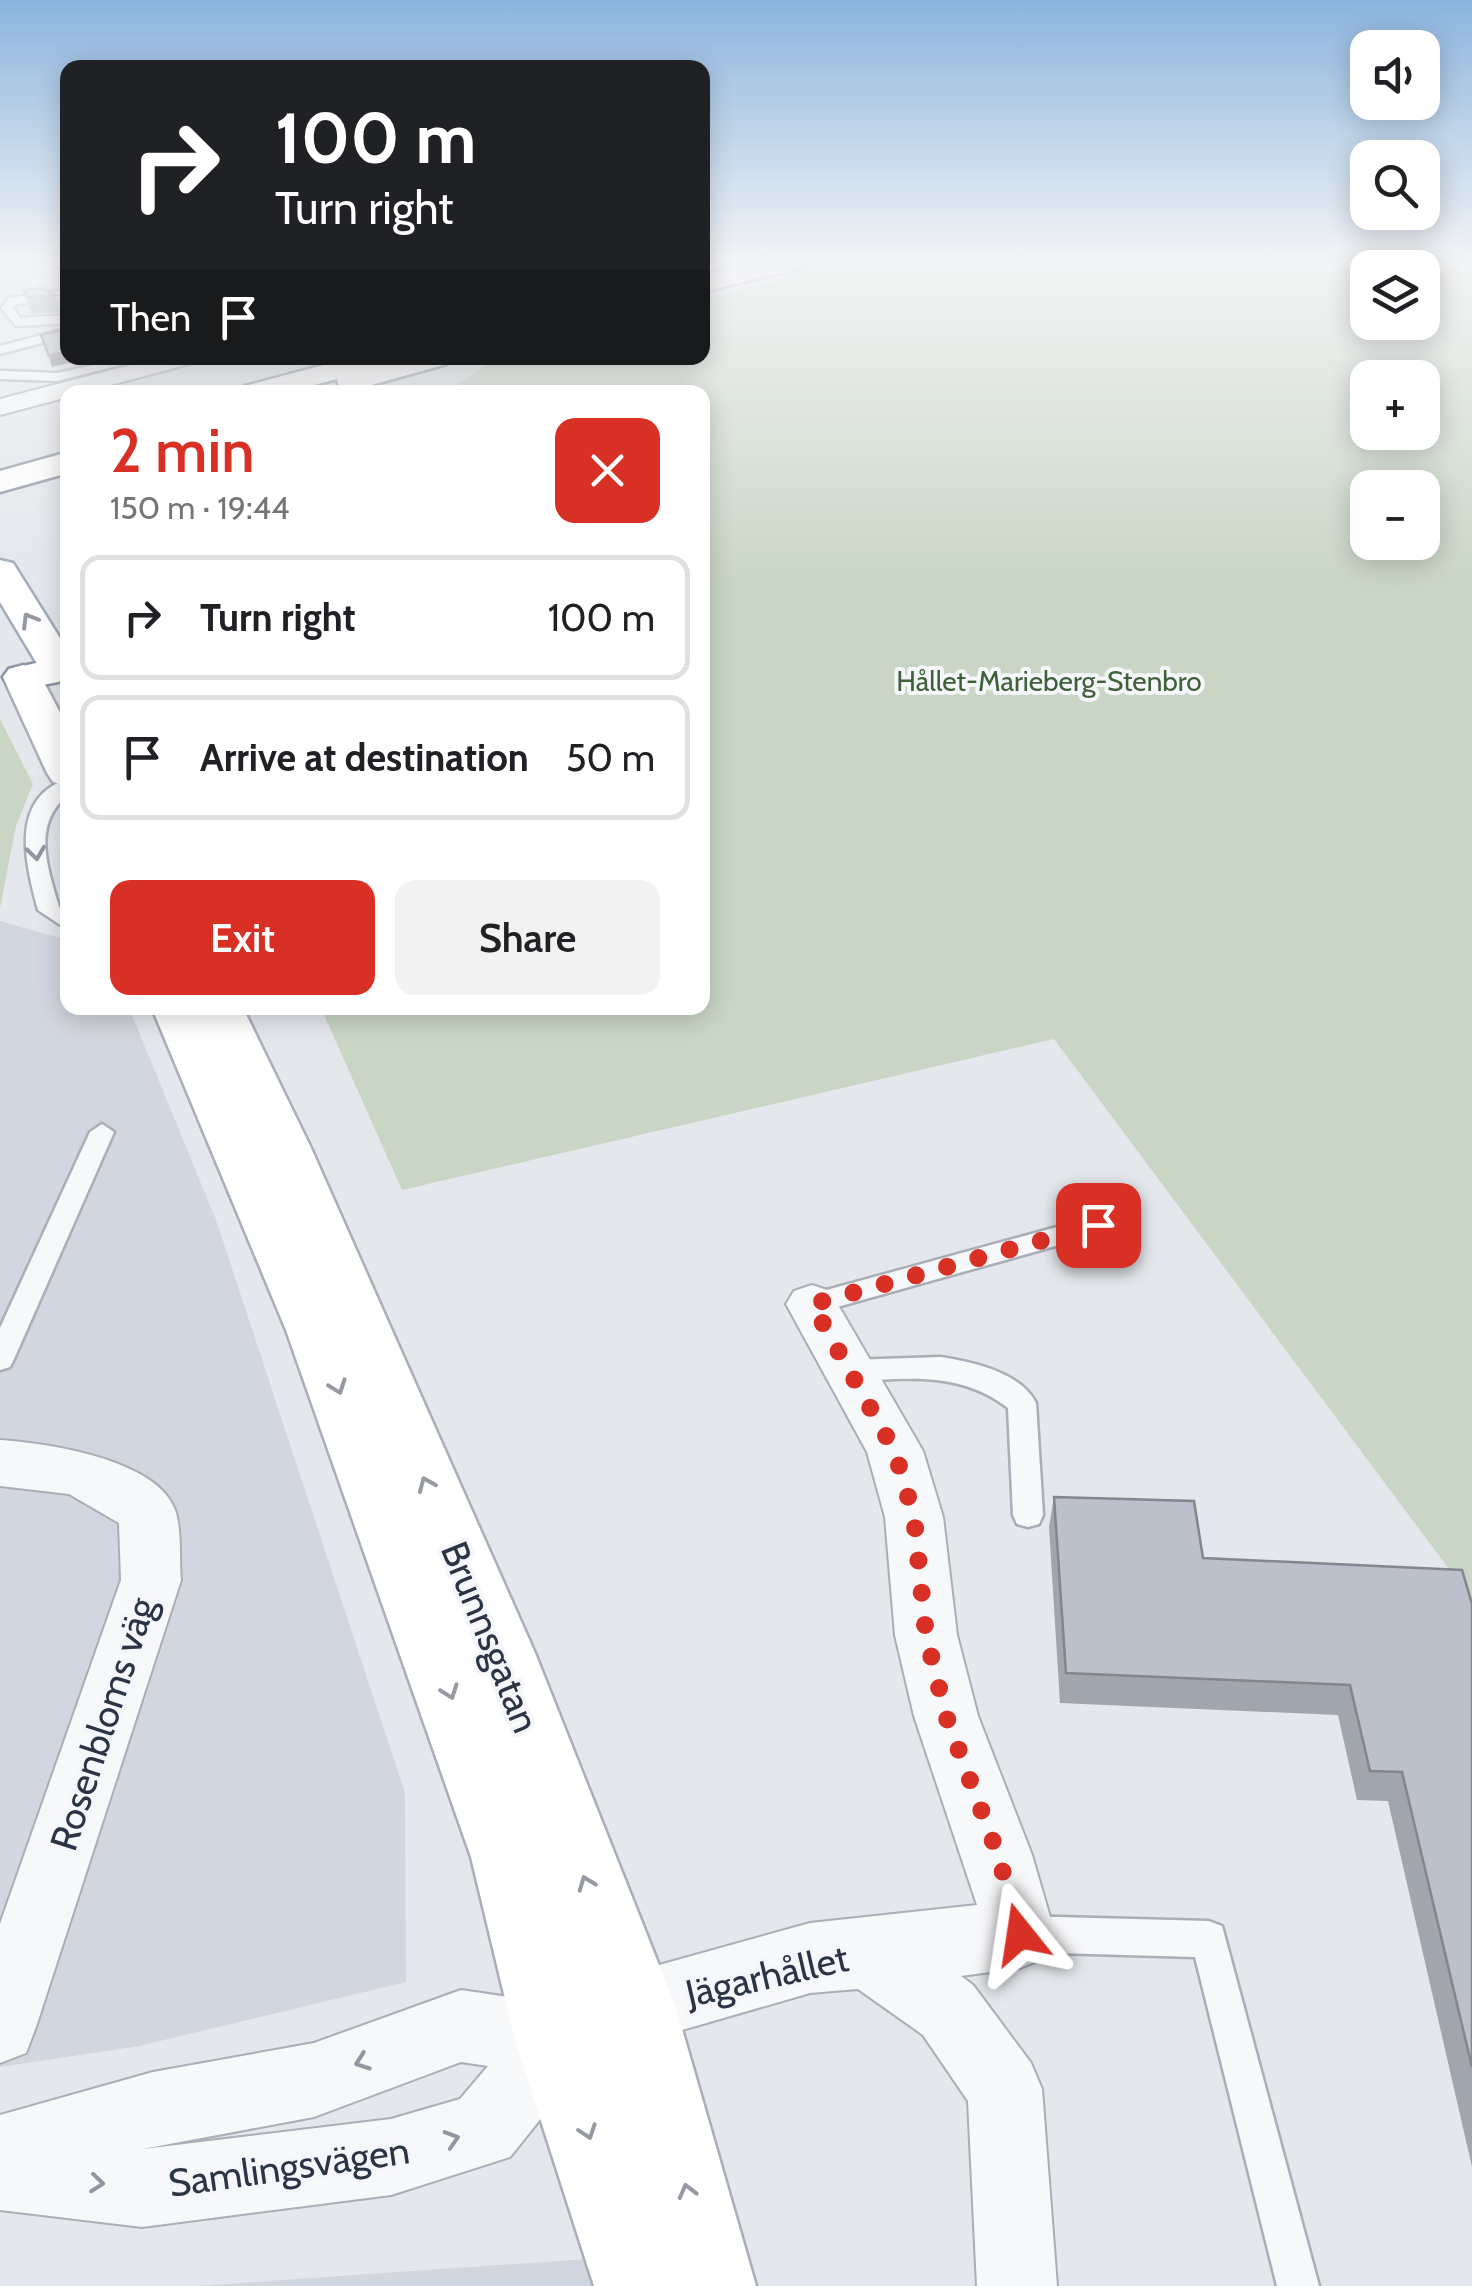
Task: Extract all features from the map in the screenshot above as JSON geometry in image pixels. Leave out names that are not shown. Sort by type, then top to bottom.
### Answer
[{"type":"main road","points":[[282,385],[346,368]]},
{"type":"main road","points":[[339,385],[402,368]]},
{"type":"main road","points":[[409,385],[447,368]]},
{"type":"main road","points":[[3,475],[60,449]]},
{"type":"main road","points":[[3,475],[60,464]]},
{"type":"main road","points":[[0,572],[54,675],[60,717]]},
{"type":"main road","points":[[0,637],[54,675]]},
{"type":"main road","name":"Brunnsgatan","points":[[180,1015],[324,1348],[510,1857],[596,2024],[710,2286]]},
{"type":"main road","name":"Brunnsgatan","points":[[221,1015],[283,1148],[491,1635],[596,2024],[640,2286]]},
{"type":"street","points":[[70,385],[125,368]]},
{"type":"street","points":[[0,407],[60,388]]},
{"type":"street","points":[[812,1304],[895,1452],[914,1517],[926,1635],[946,1716],[998,1855],[1020,1934],[867,1954]]},
{"type":"street","name":"Rosenbloms väg","points":[[0,1463],[34,1464],[105,1480],[147,1512],[150,1580],[0,2027]]},
{"type":"street","name":"Jägarhållet","points":[[596,2024],[810,1958],[867,1954],[948,2010],[1005,2089],[1017,2286]]},
{"type":"street","points":[[0,2153],[153,2109],[314,2080],[461,2026],[596,2024]]},
{"type":"street","name":"Samlingsvägen","points":[[0,2172],[142,2188],[391,2157],[483,2130],[596,2024]]},
{"type":"lane","points":[[0,375],[58,377],[111,368]]},
{"type":"lane","points":[[60,792],[40,808],[33,826],[49,910],[60,918]]},
{"type":"lane","points":[[0,1360],[102,1132]]},
{"type":"lane","points":[[812,1304],[1098,1225]]},
{"type":"lane","points":[[850,1371],[967,1370],[997,1380],[1022,1403],[1028,1514]]},
{"type":"lane","points":[[1020,1934],[1208,1939],[1298,2286]]},
{"type":"shaded area","points":[[0,921],[60,938],[60,1015],[132,1015],[216,1220],[405,1793],[406,1982],[139,2046],[0,2067]]},
{"type":"shaded area","points":[[602,2258],[610,2286],[197,2286]]},
{"type":"green space","name":"Hållet-Marieberg-Stenbro","points":[[482,368],[1350,368],[1350,450],[1440,450],[1440,368],[1472,368],[1472,1600],[1054,1039],[402,1190],[324,1015],[710,1015],[710,385],[458,385]]},
{"type":"green space","points":[[0,719],[33,784],[16,826],[0,908]]},
{"type":"building","points":[[1054,1497],[1194,1501],[1203,1558],[1462,1570],[1472,1604],[1472,2067],[1402,1772],[1370,1771],[1350,1685],[1066,1673]]},
{"type":"route","points":[[1020,1934],[998,1855],[946,1716],[926,1635],[914,1517],[895,1452],[812,1304],[1098,1225]]}]
